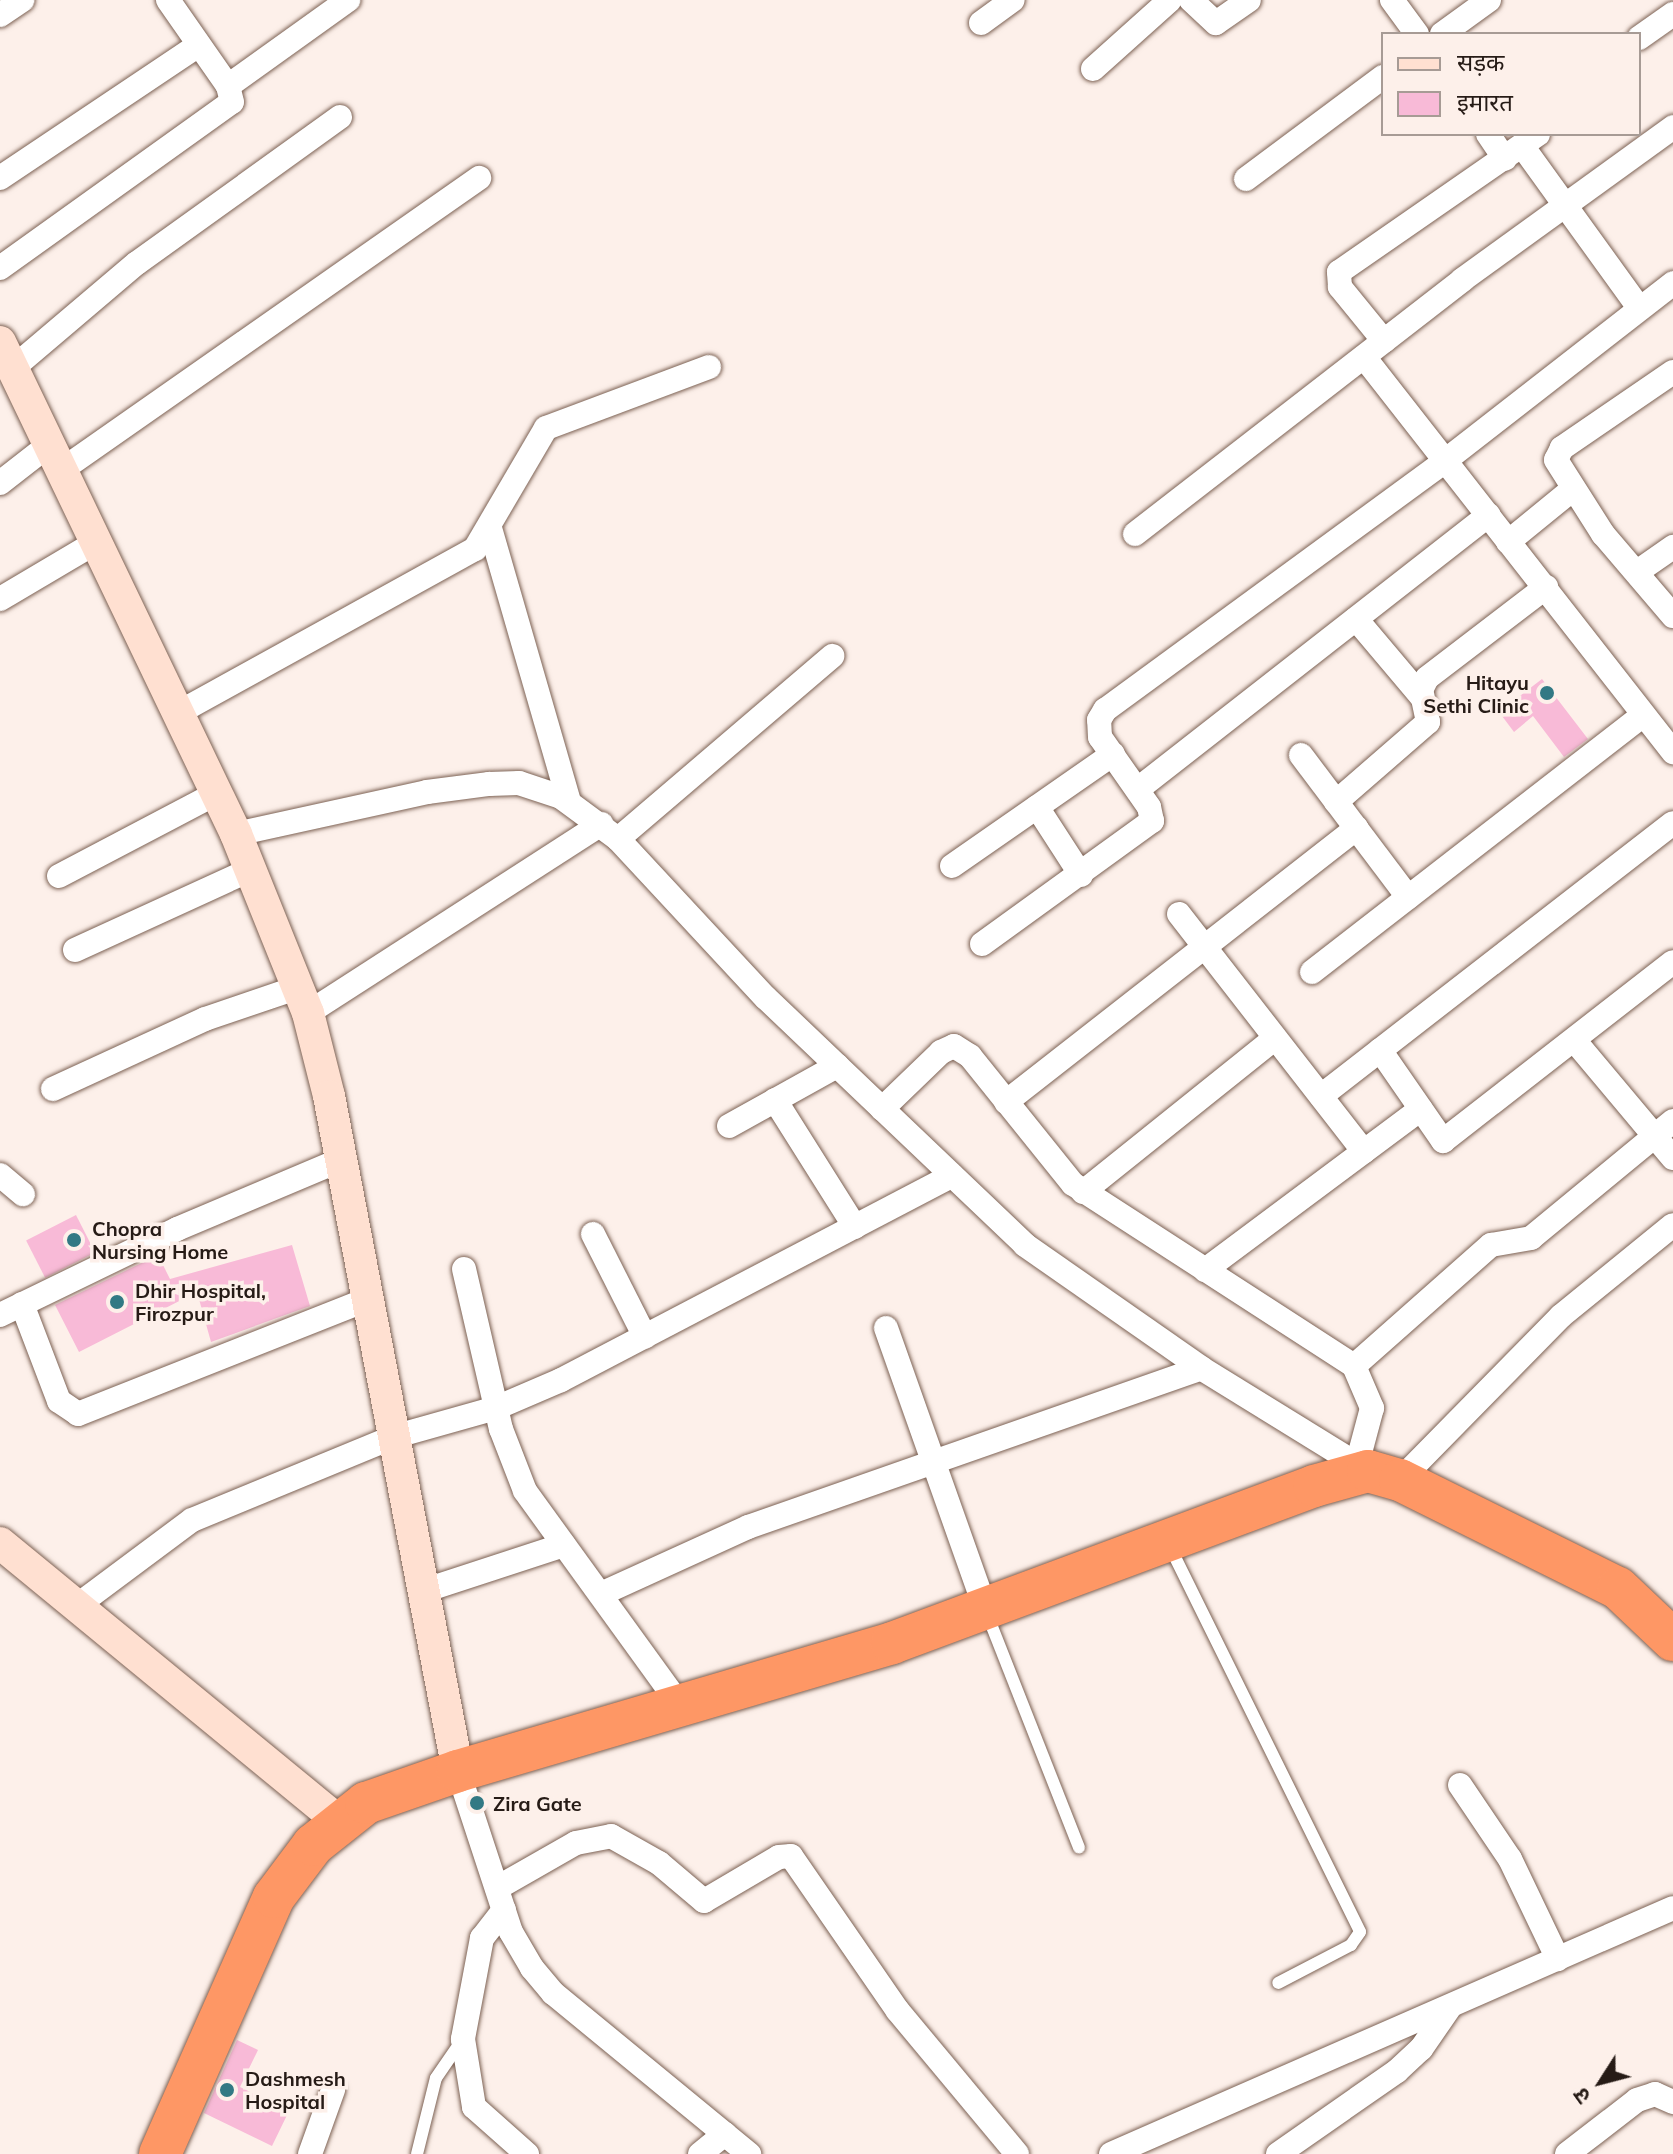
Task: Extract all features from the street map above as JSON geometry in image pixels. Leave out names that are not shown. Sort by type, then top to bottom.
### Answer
[{"type":"highway","points":[[160,2154],[274,1897],[339,1821],[366,1803],[458,1771],[682,1708],[892,1643],[1167,1540],[1375,1471],[1618,1588],[1673,1640]]},
{"type":"street","points":[[0,15],[22,0]]},
{"type":"street","points":[[0,268],[217,118],[232,102],[228,86],[168,0]]},
{"type":"street","points":[[228,86],[348,0]]},
{"type":"street","points":[[981,23],[1013,0]]},
{"type":"street","points":[[1093,69],[1170,0]]},
{"type":"street","points":[[1191,0],[1216,23],[1249,0]]},
{"type":"street","points":[[1392,0],[1416,32]]},
{"type":"street","points":[[1445,32],[1489,0]]},
{"type":"street","points":[[1641,37],[1673,14]]},
{"type":"street","points":[[0,178],[199,45]]},
{"type":"street","points":[[1246,179],[1381,78]]},
{"type":"street","points":[[340,117],[6,355],[98,541],[236,834],[303,1000],[340,1160],[458,1771],[520,1953],[553,1993],[749,2154]]},
{"type":"street","points":[[1135,534],[1384,341],[1673,127]]},
{"type":"street","points":[[1494,136],[1522,146],[1639,308]]},
{"type":"street","points":[[1384,341],[1340,287],[1339,272],[1522,146]]},
{"type":"street","points":[[0,483],[56,456],[479,178]]},
{"type":"street","points":[[982,944],[1148,827],[1151,814],[1098,730],[1105,710],[1446,460],[1673,283]]},
{"type":"street","points":[[1364,357],[1673,752]]},
{"type":"street","points":[[178,713],[459,561],[490,528],[520,466],[546,428],[709,367]]},
{"type":"street","points":[[1673,372],[1557,453],[1558,467],[1573,489],[1673,614]]},
{"type":"street","points":[[1508,542],[1573,489]]},
{"type":"street","points":[[1138,789],[1489,515]]},
{"type":"street","points":[[490,528],[569,802]]},
{"type":"street","points":[[0,599],[98,541]]},
{"type":"street","points":[[1637,572],[1673,547]]},
{"type":"street","points":[[1422,697],[1427,678],[1546,587]]},
{"type":"street","points":[[1336,802],[1428,722],[1422,697],[1356,619]]},
{"type":"street","points":[[53,1089],[185,1027],[303,1000],[609,832],[832,656]]},
{"type":"street","points":[[1312,972],[1643,715]]},
{"type":"street","points":[[952,866],[1113,754]]},
{"type":"street","points":[[1301,755],[1408,897]]},
{"type":"street","points":[[236,834],[427,792],[489,784],[540,787],[569,802],[609,832],[837,1066],[1051,1266],[1201,1368],[1375,1471]]},
{"type":"street","points":[[59,876],[215,794]]},
{"type":"street","points":[[1037,807],[1081,875]]},
{"type":"street","points":[[1321,1096],[1673,823]]},
{"type":"street","points":[[1006,1102],[1203,944],[1357,828]]},
{"type":"street","points":[[75,950],[252,869]]},
{"type":"street","points":[[1179,914],[1364,1152]]},
{"type":"street","points":[[1380,1050],[1443,1141],[1673,962]]},
{"type":"street","points":[[1083,1192],[1275,1038]]},
{"type":"street","points":[[1574,1040],[1664,1128],[1673,1158]]},
{"type":"street","points":[[882,1109],[941,1052],[954,1046],[970,1056],[1059,1169],[1083,1192],[1354,1366],[1372,1408],[1375,1471]]},
{"type":"street","points":[[729,1126],[837,1066]]},
{"type":"street","points":[[775,1100],[855,1227]]},
{"type":"street","points":[[1205,1270],[1421,1109]]},
{"type":"street","points":[[1354,1366],[1491,1245],[1531,1238],[1664,1128]]},
{"type":"street","points":[[340,1160],[177,1229],[11,1310],[59,1401],[78,1414],[366,1300]]},
{"type":"street","points":[[0,1175],[23,1194]]},
{"type":"street","points":[[78,1605],[192,1520],[393,1437],[496,1408],[645,1337],[952,1176]]},
{"type":"street","points":[[1375,1471],[1673,1225]]},
{"type":"street","points":[[593,1234],[645,1337]]},
{"type":"street","points":[[464,1269],[496,1408],[525,1491],[682,1708]]},
{"type":"street","points":[[886,1328],[985,1608]]},
{"type":"street","points":[[601,1594],[733,1532],[1201,1368]]},
{"type":"street","points":[[0,1543],[339,1821]]},
{"type":"street","points":[[423,1591],[564,1545]]},
{"type":"street","points":[[1460,1785],[1510,1859],[1558,1959]]},
{"type":"street","points":[[510,2151],[474,2107],[463,2039],[482,1938],[500,1899],[576,1843],[611,1836],[659,1863],[704,1901],[779,1857],[791,1856],[898,2011],[1017,2154]]},
{"type":"street","points":[[1111,2154],[1673,1908]]},
{"type":"street","points":[[1278,2154],[1397,2071],[1421,2049],[1450,2007]]},
{"type":"street","points":[[310,2154],[333,2090]]},
{"type":"street","points":[[1567,2154],[1637,2100],[1655,2094],[1673,2102]]},
{"type":"street","points":[[700,2154],[725,2134]]},
{"type":"lane","points":[[1167,1540],[1360,1932],[1351,1945],[1278,1983]]},
{"type":"lane","points":[[985,1608],[1079,1848]]},
{"type":"lane","points":[[417,2154],[436,2078],[463,2039]]},
{"type":"building","points":[[1542,679],[1588,739],[1564,757],[1533,716],[1514,732],[1499,712]]},
{"type":"building","points":[[76,1215],[95,1252],[45,1278],[26,1240]]},
{"type":"building","points":[[292,1245],[310,1306],[211,1342],[197,1292],[79,1352],[55,1305],[158,1255],[170,1279]]},
{"type":"building","points":[[237,2040],[258,2050],[240,2087],[289,2111],[272,2146],[204,2113]]},
{"type":"place","name":"Hitayu Sethi Clinic","points":[[1547,693]]},
{"type":"place","name":"Chopra Nursing Home","points":[[74,1240]]},
{"type":"place","name":"Dhir Hospital, Firozpur","points":[[117,1302]]},
{"type":"place","name":"Zira Gate","points":[[477,1803]]},
{"type":"place","name":"Dashmesh Hospital","points":[[227,2090]]}]
